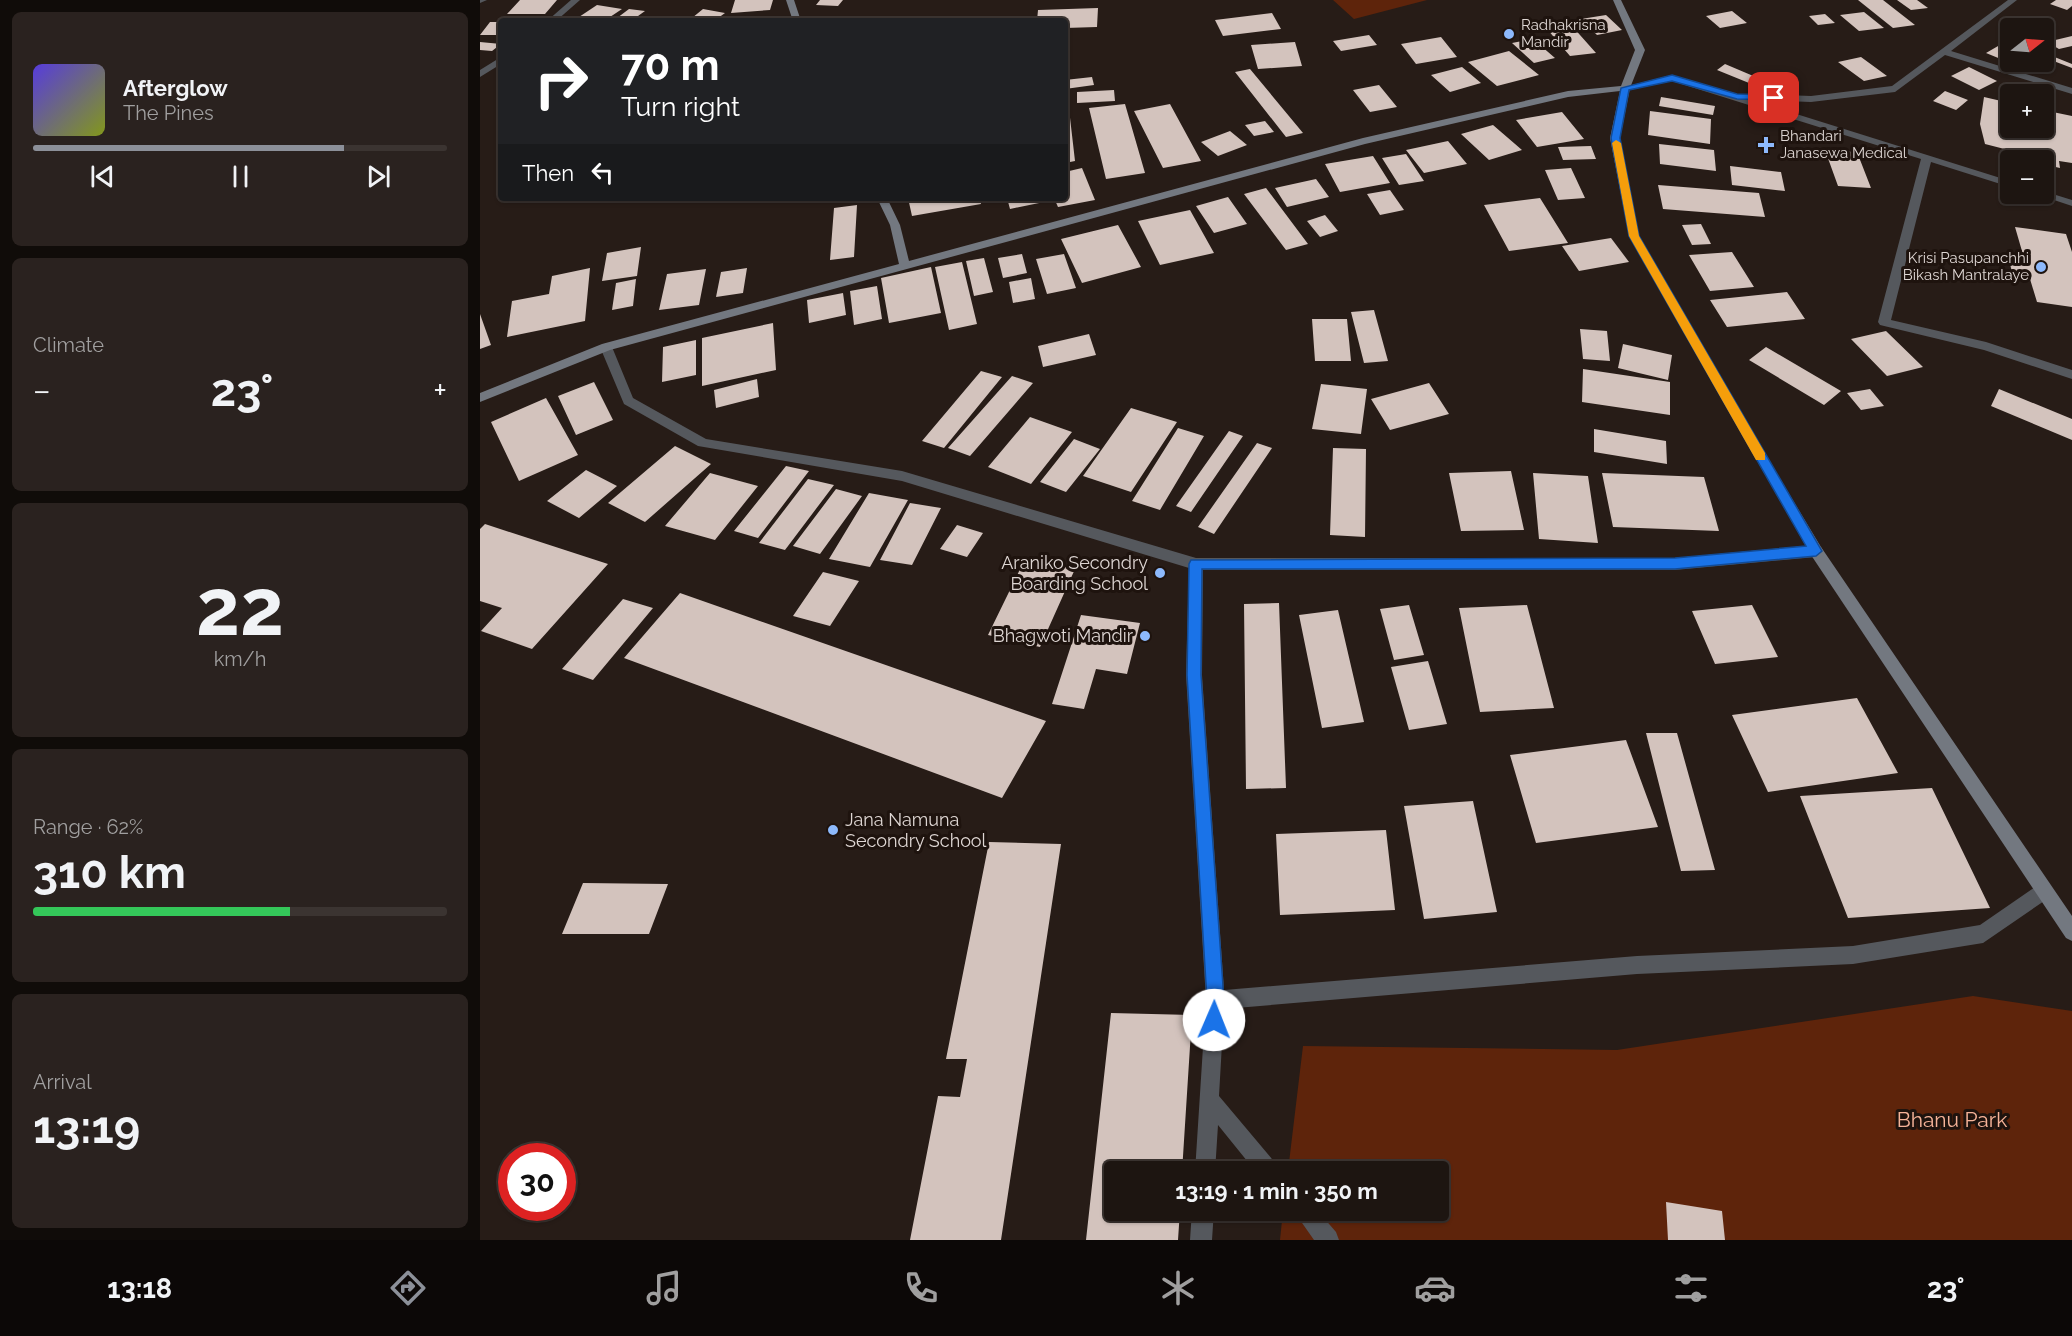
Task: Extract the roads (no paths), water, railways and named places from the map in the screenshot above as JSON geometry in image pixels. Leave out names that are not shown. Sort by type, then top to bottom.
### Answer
[{"type":"main road","points":[[790,0],[796,18]]},
{"type":"main road","points":[[1617,0],[1640,50],[1625,88],[1615,138],[1634,236],[1816,551],[2072,932]]},
{"type":"main road","points":[[480,398],[606,347],[1363,141],[1568,94],[1625,88]]},
{"type":"main road","points":[[883,201],[895,225],[905,267]]},
{"type":"street","points":[[555,18],[576,0]]},
{"type":"street","points":[[1737,96],[1811,99],[1895,89],[2013,0]]},
{"type":"street","points":[[1944,52],[2072,91]]},
{"type":"street","points":[[480,74],[498,62]]},
{"type":"street","points":[[1625,88],[1672,78],[1737,96],[2000,181]]},
{"type":"street","points":[[1927,157],[1884,322],[1986,346],[2072,375]]},
{"type":"street","points":[[2054,198],[2072,203]]},
{"type":"street","points":[[606,347],[628,401],[703,443],[902,476],[1196,564],[1675,564],[1816,551]]},
{"type":"street","points":[[1196,564],[1194,675],[1215,1000],[1206,1161]]},
{"type":"street","points":[[1215,1000],[1637,965],[1853,955],[1983,934],[2044,891]]},
{"type":"street","points":[[1210,1100],[1261,1161]]},
{"type":"street","points":[[1201,1240],[1202,1221]]},
{"type":"street","points":[[1312,1221],[1328,1240]]},
{"type":"place","name":"Radhakrisna Mandir","points":[[1509,34]]},
{"type":"place","name":"Bhandari Janasewa Medical","points":[[1766,145]]},
{"type":"place","name":"Krisi Pasupanchhi Bikash Mantralaye","points":[[2041,267]]},
{"type":"place","name":"Araniko Secondry Boarding School","points":[[1160,573]]},
{"type":"place","name":"Bhagwoti Mandir","points":[[1145,636]]},
{"type":"place","name":"Jana Namuna Secondry School","points":[[833,830]]},
{"type":"park label","name":"Bhanu Park","points":[[1952,1120]]}]
